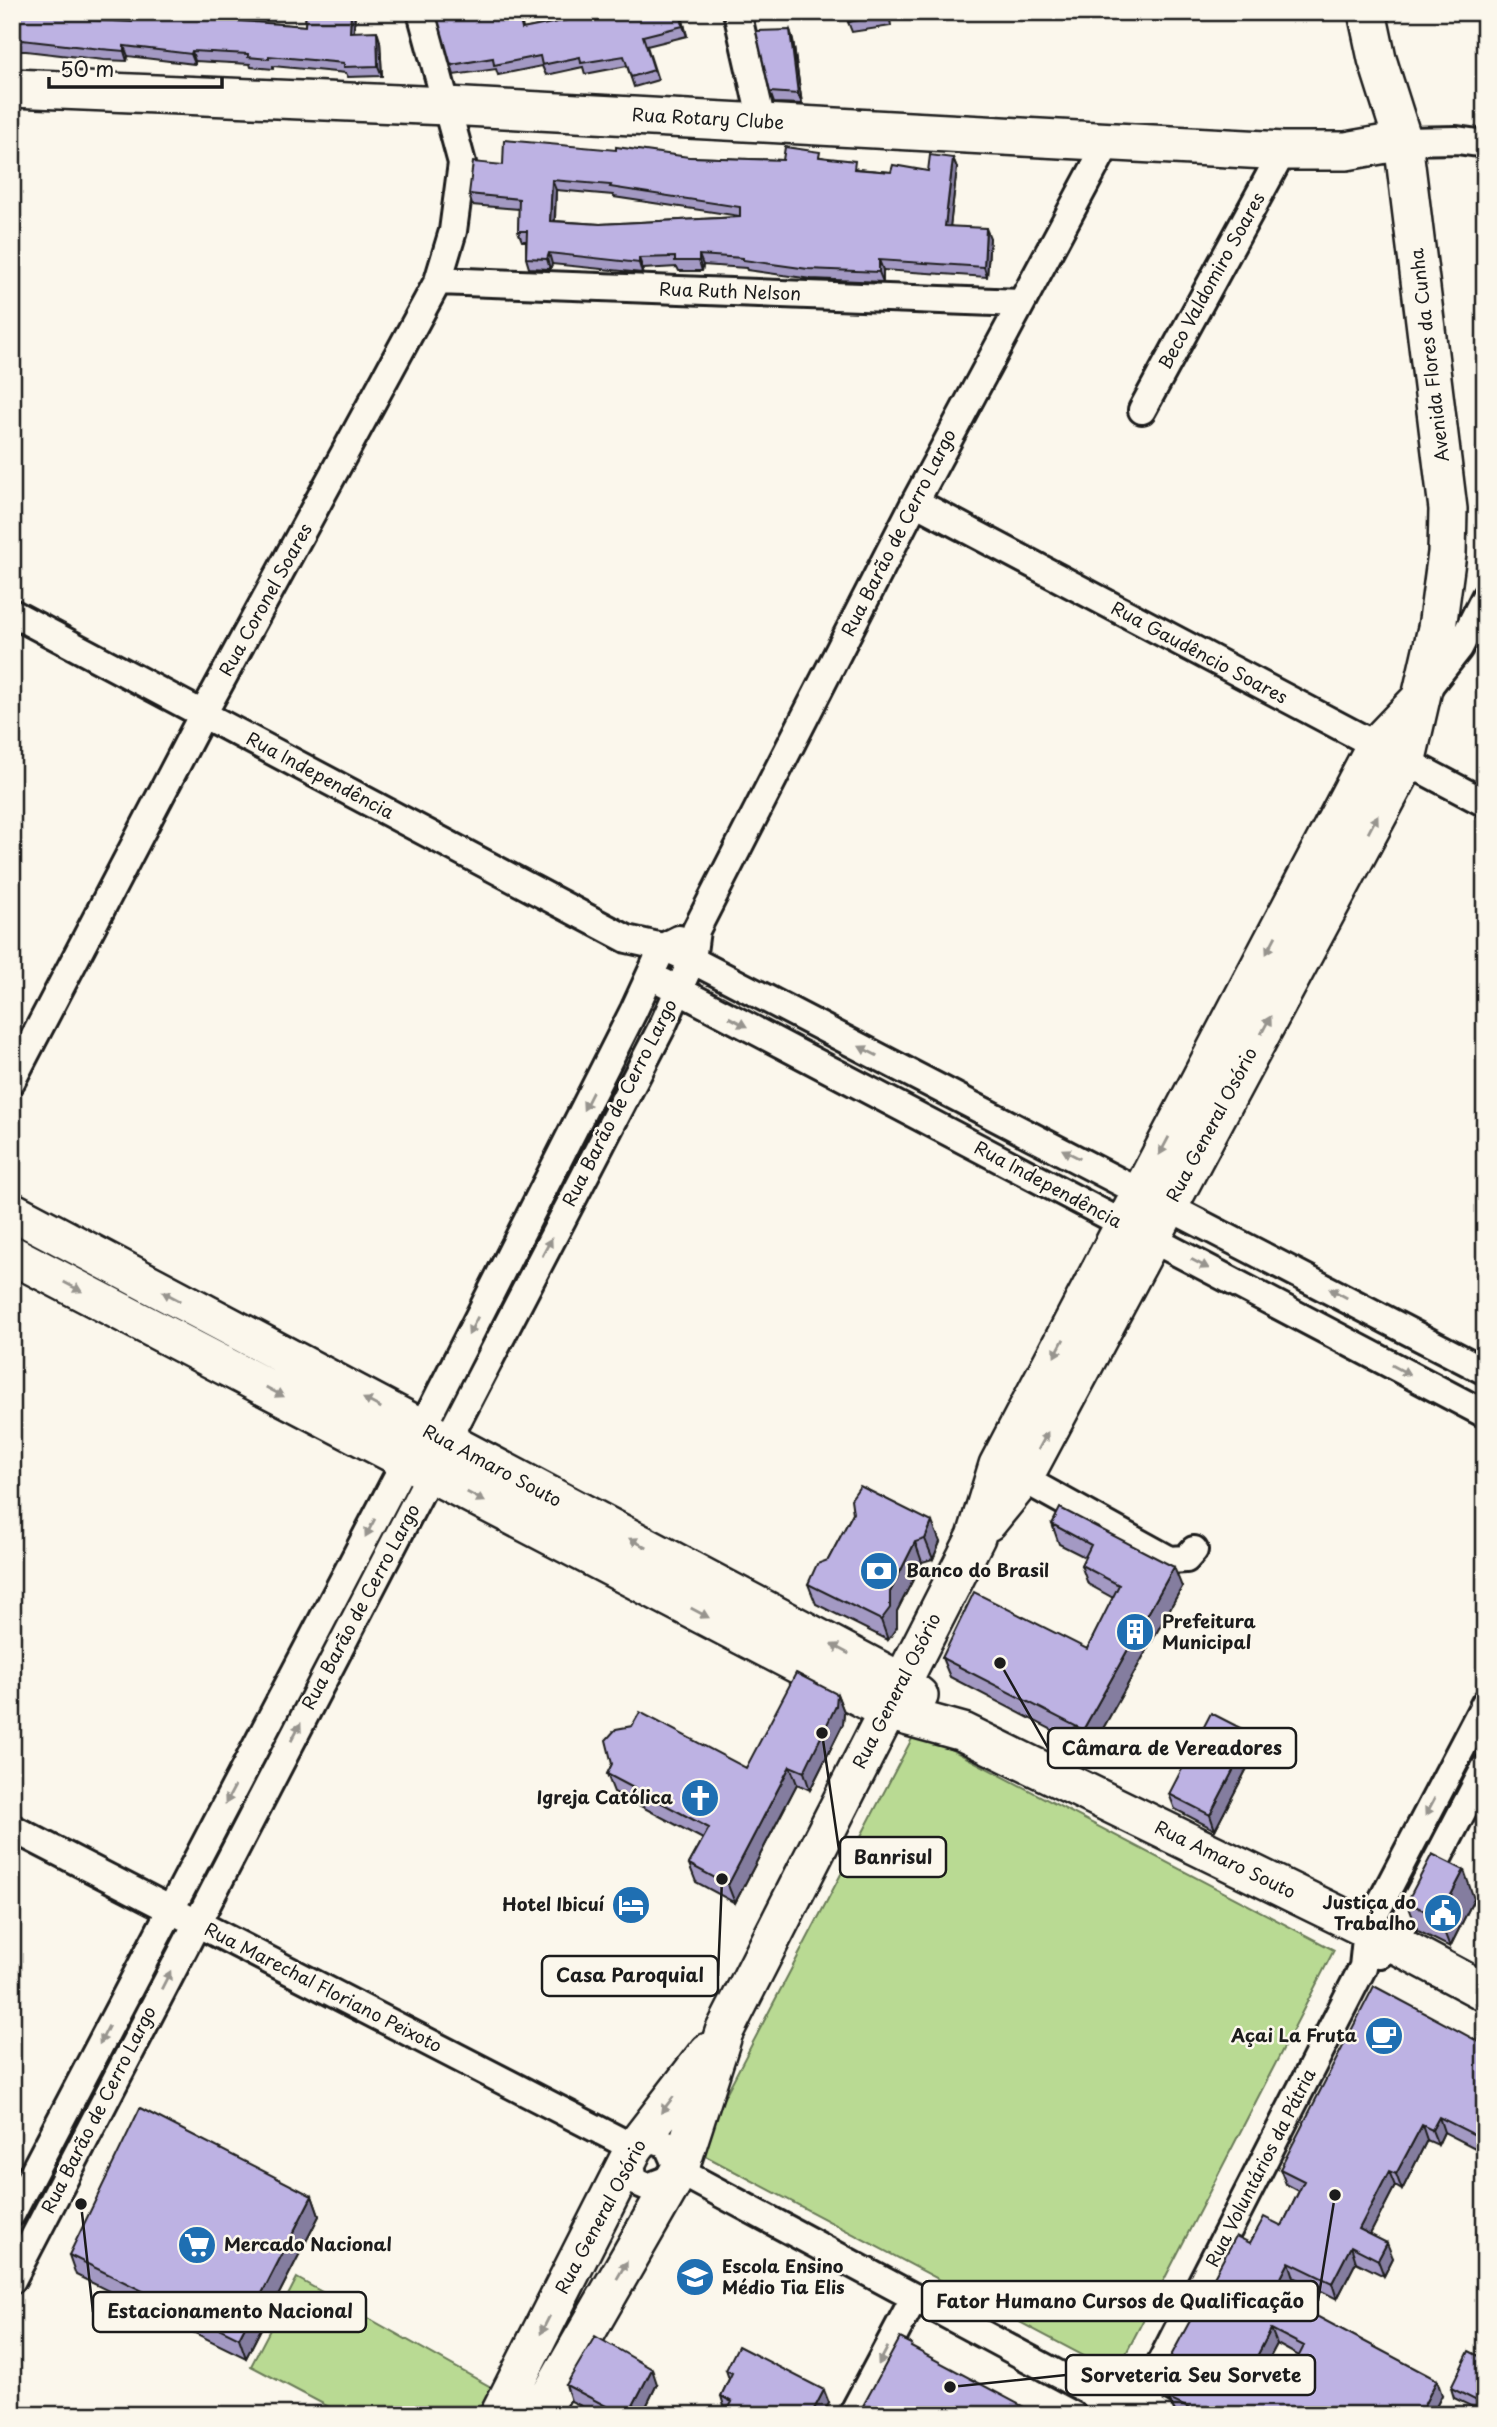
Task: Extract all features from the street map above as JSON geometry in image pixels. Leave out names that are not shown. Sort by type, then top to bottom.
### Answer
[{"type":"street","name":"Rua Coronel Soares","points":[[12,1080],[203,714],[438,281],[453,231],[462,163],[421,12]]},
{"type":"street","points":[[737,12],[762,122]]},
{"type":"street","name":"Avenida Flores da Cunha","points":[[1367,12],[1377,59],[1403,141],[1448,509],[1447,554],[1437,628],[1419,700]]},
{"type":"street","name":"Rua Rotary Clube","points":[[12,88],[447,106],[1283,151],[1346,151],[1403,141]]},
{"type":"street","name":"Rua Barão de Cerro Largo","points":[[15,2207],[254,1749],[426,1451],[524,1292],[678,991],[692,960],[696,930],[915,502],[1109,140]]},
{"type":"street","points":[[1403,141],[1457,140],[1485,144]]},
{"type":"street","name":"Beco Valdomiro Soares","points":[[1142,410],[1283,151]]},
{"type":"street","name":"Rua Ruth Nelson","points":[[438,281],[1021,303]]},
{"type":"street","name":"Rua Gaudêncio Soares","points":[[915,502],[1485,803]]},
{"type":"street","name":"Rua General Osório","points":[[540,2415],[679,2171],[724,2032],[976,1537],[1419,700],[1459,648],[1485,597]]},
{"type":"street","name":"Rua Independência","points":[[12,613],[627,939],[663,947],[692,960],[1485,1371]]},
{"type":"street","points":[[663,947],[696,930]]},
{"type":"street","name":"Rua Independência","points":[[627,939],[650,974],[678,991],[1485,1414]]},
{"type":"street","name":"Rua Barão de Cerro Largo","points":[[12,2280],[280,1763],[426,1451],[498,1279],[663,947]]},
{"type":"street","points":[[610,1058],[638,1073]]},
{"type":"street","points":[[965,1142],[982,1109]]},
{"type":"street","name":"Rua Amaro Souto","points":[[12,1211],[426,1451]]},
{"type":"street","name":"Rua Amaro Souto","points":[[12,1255],[426,1451],[963,1732],[1380,1937],[1485,1992]]},
{"type":"street","points":[[498,1279],[524,1292]]},
{"type":"street","points":[[1010,1472],[1170,1560],[1186,1559],[1194,1550]]},
{"type":"street","name":"Rua Voluntários da Pátria","points":[[1380,1937],[1453,1763],[1485,1703]]},
{"type":"street","points":[[254,1749],[280,1763]]},
{"type":"street","points":[[1453,1763],[1483,1772]]},
{"type":"street","name":"Rua Voluntários da Pátria","points":[[1135,2411],[1363,1967],[1483,1772]]},
{"type":"street","name":"Rua Marechal Floriano Peixoto","points":[[12,1828],[635,2148]]},
{"type":"street","name":"Rua General Osório","points":[[499,2415],[635,2148],[724,2032]]},
{"type":"street","points":[[679,2171],[664,2182],[648,2187],[634,2181],[631,2165],[635,2148],[654,2139],[667,2144],[679,2171],[1091,2392],[1135,2411]]},
{"type":"street","points":[[49,2141],[77,2153]]},
{"type":"street","points":[[15,2207],[46,2214]]},
{"type":"street","points":[[852,2415],[914,2298]]},
{"type":"green space","points":[[916,1731],[1334,1950],[1116,2373],[696,2151]]},
{"type":"green space","points":[[297,2278],[496,2390],[483,2415],[344,2415],[251,2366]]},
{"type":"building","points":[[12,12],[94,12],[93,20],[132,22],[133,12],[229,12],[228,20],[305,26],[306,12],[351,12],[350,32],[377,31],[378,66],[344,67],[344,63],[269,56],[269,59],[248,57],[248,54],[192,51],[191,54],[124,46],[124,51],[12,41]]},
{"type":"building","points":[[436,12],[518,12],[522,29],[573,19],[572,13],[579,12],[680,12],[683,26],[643,36],[654,70],[631,77],[624,56],[581,63],[580,57],[542,65],[540,56],[494,65],[493,58],[451,65]]},
{"type":"building","points":[[847,12],[887,12],[887,15],[848,22]]},
{"type":"building","points":[[790,30],[798,94],[770,92],[756,31]]},
{"type":"building","points":[[504,140],[616,150],[616,147],[689,157],[783,160],[785,147],[820,152],[819,157],[855,161],[854,169],[891,172],[893,165],[928,171],[930,155],[953,158],[945,226],[986,228],[984,267],[879,260],[879,272],[808,269],[743,258],[699,255],[699,261],[675,261],[675,257],[639,258],[639,263],[549,253],[547,259],[526,258],[527,231],[518,231],[519,199],[469,194],[473,162],[503,165]],"holes":[[[552,180],[611,185],[610,187],[740,207],[740,217],[600,224],[550,221]]]},
{"type":"building","name":"Banco do Brasil","points":[[860,1486],[932,1522],[925,1539],[915,1542],[890,1592],[890,1608],[881,1620],[808,1584],[817,1564],[828,1560],[853,1513],[851,1499]]},
{"type":"building","points":[[1060,1508],[1174,1567],[1083,1730],[942,1658],[974,1592],[1087,1649],[1119,1585],[1081,1565],[1091,1545],[1052,1524]]},
{"type":"building","points":[[796,1673],[837,1694],[836,1706],[804,1772],[790,1766],[728,1885],[689,1864],[709,1828],[607,1774],[612,1764],[606,1740],[616,1729],[632,1726],[640,1712],[746,1768]]},
{"type":"building","points":[[1211,1713],[1252,1734],[1210,1815],[1169,1794]]},
{"type":"building","points":[[1432,1854],[1464,1870],[1439,1918],[1407,1902]]},
{"type":"building","points":[[1374,1986],[1485,2045],[1485,2140],[1439,2117],[1432,2130],[1422,2125],[1396,2174],[1389,2171],[1359,2229],[1387,2243],[1378,2260],[1351,2246],[1332,2283],[1289,2262],[1273,2293],[1437,2380],[1419,2415],[1203,2415],[1171,2400],[1161,2381],[1165,2367],[1236,2236],[1250,2243],[1264,2217],[1282,2226],[1304,2181],[1280,2169]],"holes":[[[1271,2329],[1304,2346],[1286,2381],[1253,2364]]]},
{"type":"building","name":"Mercado Nacional","points":[[140,2108],[312,2196],[239,2338],[69,2255]]},
{"type":"building","points":[[1485,2228],[1485,2249],[1476,2244]]},
{"type":"building","points":[[595,2336],[652,2369],[628,2415],[623,2415],[566,2385]]},
{"type":"building","points":[[900,2338],[912,2344],[911,2347],[1039,2415],[858,2415]]},
{"type":"building","points":[[738,2346],[824,2390],[811,2415],[725,2415],[732,2402],[721,2396],[732,2373],[726,2370]]},
{"type":"building","points":[[1469,2351],[1485,2359],[1485,2405],[1451,2388]]},
{"type":"place","name":"Banco do Brasil","points":[[879,1571]]},
{"type":"place","name":"Prefeitura Municipal","points":[[1135,1632]]},
{"type":"place","name":"Câmara de Vereadores","points":[[1000,1663]]},
{"type":"place","name":"Banrisul","points":[[822,1733]]},
{"type":"place","name":"Igreja Católica","points":[[700,1798]]},
{"type":"place","name":"Casa Paroquial","points":[[722,1879]]},
{"type":"place","name":"Hotel Ibicuí","points":[[631,1905]]},
{"type":"place","name":"Justiça do Trabalho","points":[[1443,1913]]},
{"type":"place","name":"Açai La Fruta","points":[[1384,2036]]},
{"type":"place","name":"Fator Humano Cursos de Qualificação","points":[[1335,2195]]},
{"type":"place","name":"Estacionamento Nacional","points":[[81,2204]]},
{"type":"place","name":"Mercado Nacional","points":[[197,2245]]},
{"type":"place","name":"Escola Ensino Médio Tia Elis","points":[[695,2277]]},
{"type":"place","name":"Sorveteria Seu Sorvete","points":[[950,2387]]}]
